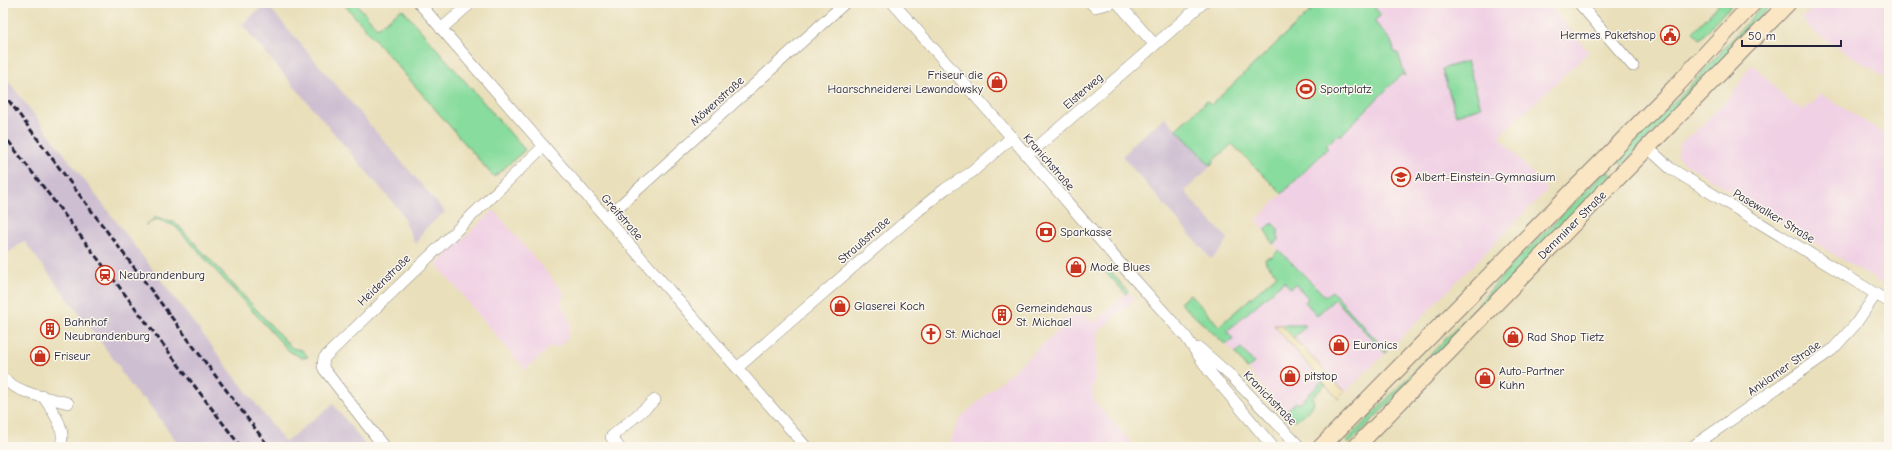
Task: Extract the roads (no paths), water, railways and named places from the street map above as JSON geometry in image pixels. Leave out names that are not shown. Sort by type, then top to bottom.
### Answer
[{"type":"main road","name":"Demminer Straße","points":[[1321,447],[1677,86],[1753,3]]},
{"type":"main road","name":"Demminer Straße","points":[[1356,447],[1788,3]]},
{"type":"street","name":"Greifstraße","points":[[419,3],[806,447]]},
{"type":"street","points":[[441,29],[472,3]]},
{"type":"street","name":"Möwenstraße","points":[[606,218],[845,3]]},
{"type":"street","name":"Kranichstraße","points":[[893,3],[1186,337],[1209,371],[1273,447]]},
{"type":"street","points":[[1091,3],[1095,7],[1112,3]]},
{"type":"street","points":[[1118,3],[1156,44]]},
{"type":"street","name":"Elsterweg","points":[[1027,156],[1203,3]]},
{"type":"street","points":[[1579,3],[1634,66]]},
{"type":"street","name":"Straußstraße","points":[[737,368],[919,210],[945,189],[972,172],[1012,137]]},
{"type":"street","name":"Heidenstraße","points":[[384,447],[324,369],[324,358],[544,146]]},
{"type":"street","name":"Pasewalker Straße","points":[[1648,148],[1670,168],[1889,302]]},
{"type":"street","name":"Anklamer Straße","points":[[1692,447],[1832,350],[1855,325],[1876,294]]},
{"type":"street","name":"Kranichstraße","points":[[1186,337],[1231,376],[1300,447]]},
{"type":"street","points":[[3,378],[10,385],[20,389],[68,403]]},
{"type":"street","points":[[43,396],[62,430],[63,438],[60,447]]},
{"type":"street","points":[[619,447],[611,437],[655,400]]},
{"type":"railway","points":[[3,93],[269,447]]},
{"type":"railway","points":[[3,134],[241,447]]},
{"type":"place","name":"Hermes Paketshop","points":[[1670,35]]},
{"type":"place","name":"Friseur die Haarschneiderei Lewandowsky","points":[[997,82]]},
{"type":"place","name":"Sportplatz","points":[[1306,89]]},
{"type":"place","name":"Albert-Einstein-Gymnasium","points":[[1401,177]]},
{"type":"place","name":"Sparkasse","points":[[1046,232]]},
{"type":"place","name":"Mode Blues","points":[[1076,267]]},
{"type":"place","name":"Neubrandenburg","points":[[105,275]]},
{"type":"place","name":"Glaserei Koch","points":[[840,306]]},
{"type":"place","name":"Gemeindehaus St. Michael","points":[[1002,315]]},
{"type":"place","name":"Bahnhof Neubrandenburg","points":[[50,329]]},
{"type":"place","name":"St. Michael","points":[[931,334]]},
{"type":"place","name":"Rad Shop Tietz","points":[[1513,337]]},
{"type":"place","name":"Euronics","points":[[1339,345]]},
{"type":"place","name":"Friseur","points":[[40,356]]},
{"type":"place","name":"pitstop","points":[[1290,376]]},
{"type":"place","name":"Auto-Partner Kuhn","points":[[1485,378]]}]
